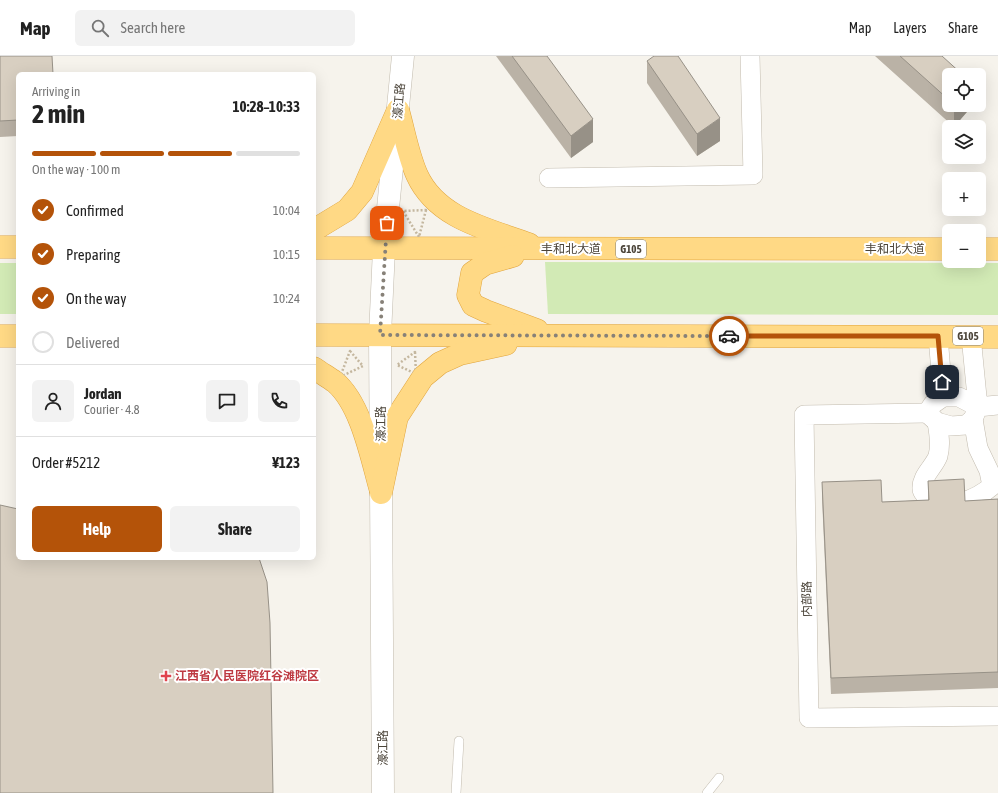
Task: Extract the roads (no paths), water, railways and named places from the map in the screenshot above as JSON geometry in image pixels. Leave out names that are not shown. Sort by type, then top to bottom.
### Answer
[{"type":"highway","points":[[316,229],[347,210],[362,192],[398,110]]},
{"type":"highway","points":[[398,110],[418,176],[434,200],[455,216],[541,249]]},
{"type":"highway","points":[[0,246],[16,247]]},
{"type":"highway","name":"丰和北大道","points":[[316,248],[942,249]]},
{"type":"highway","points":[[541,249],[485,264],[472,273],[468,295],[473,305],[551,335]]},
{"type":"highway","points":[[986,249],[998,249]]},
{"type":"highway","name":"G105","points":[[316,335],[998,337]]},
{"type":"highway","points":[[381,493],[397,417],[423,377],[440,363],[460,354],[551,335]]},
{"type":"highway","points":[[0,336],[16,336]]},
{"type":"highway","points":[[316,369],[336,383],[349,401],[366,435],[381,493]]},
{"type":"street","name":"濠江路","points":[[383,793],[380,335],[384,249],[403,56]]},
{"type":"street","points":[[549,178],[753,175],[750,56]]},
{"type":"street","points":[[938,336],[943,397]]},
{"type":"street","points":[[972,336],[978,448],[989,471],[992,486],[975,498],[948,504],[934,501],[923,493],[922,489],[924,479],[938,456],[940,438],[932,418],[933,404],[943,397],[959,397],[976,413]]},
{"type":"street","points":[[932,418],[951,426],[966,425],[976,413],[998,405]]},
{"type":"street","name":"内部路","points":[[932,418],[804,415],[809,718],[998,716]]},
{"type":"lane","points":[[456,793],[458,742]]},
{"type":"lane","points":[[707,793],[720,778]]},
{"type":"place","name":"江西省人民医院红谷滩院区","points":[[166,676]]}]
